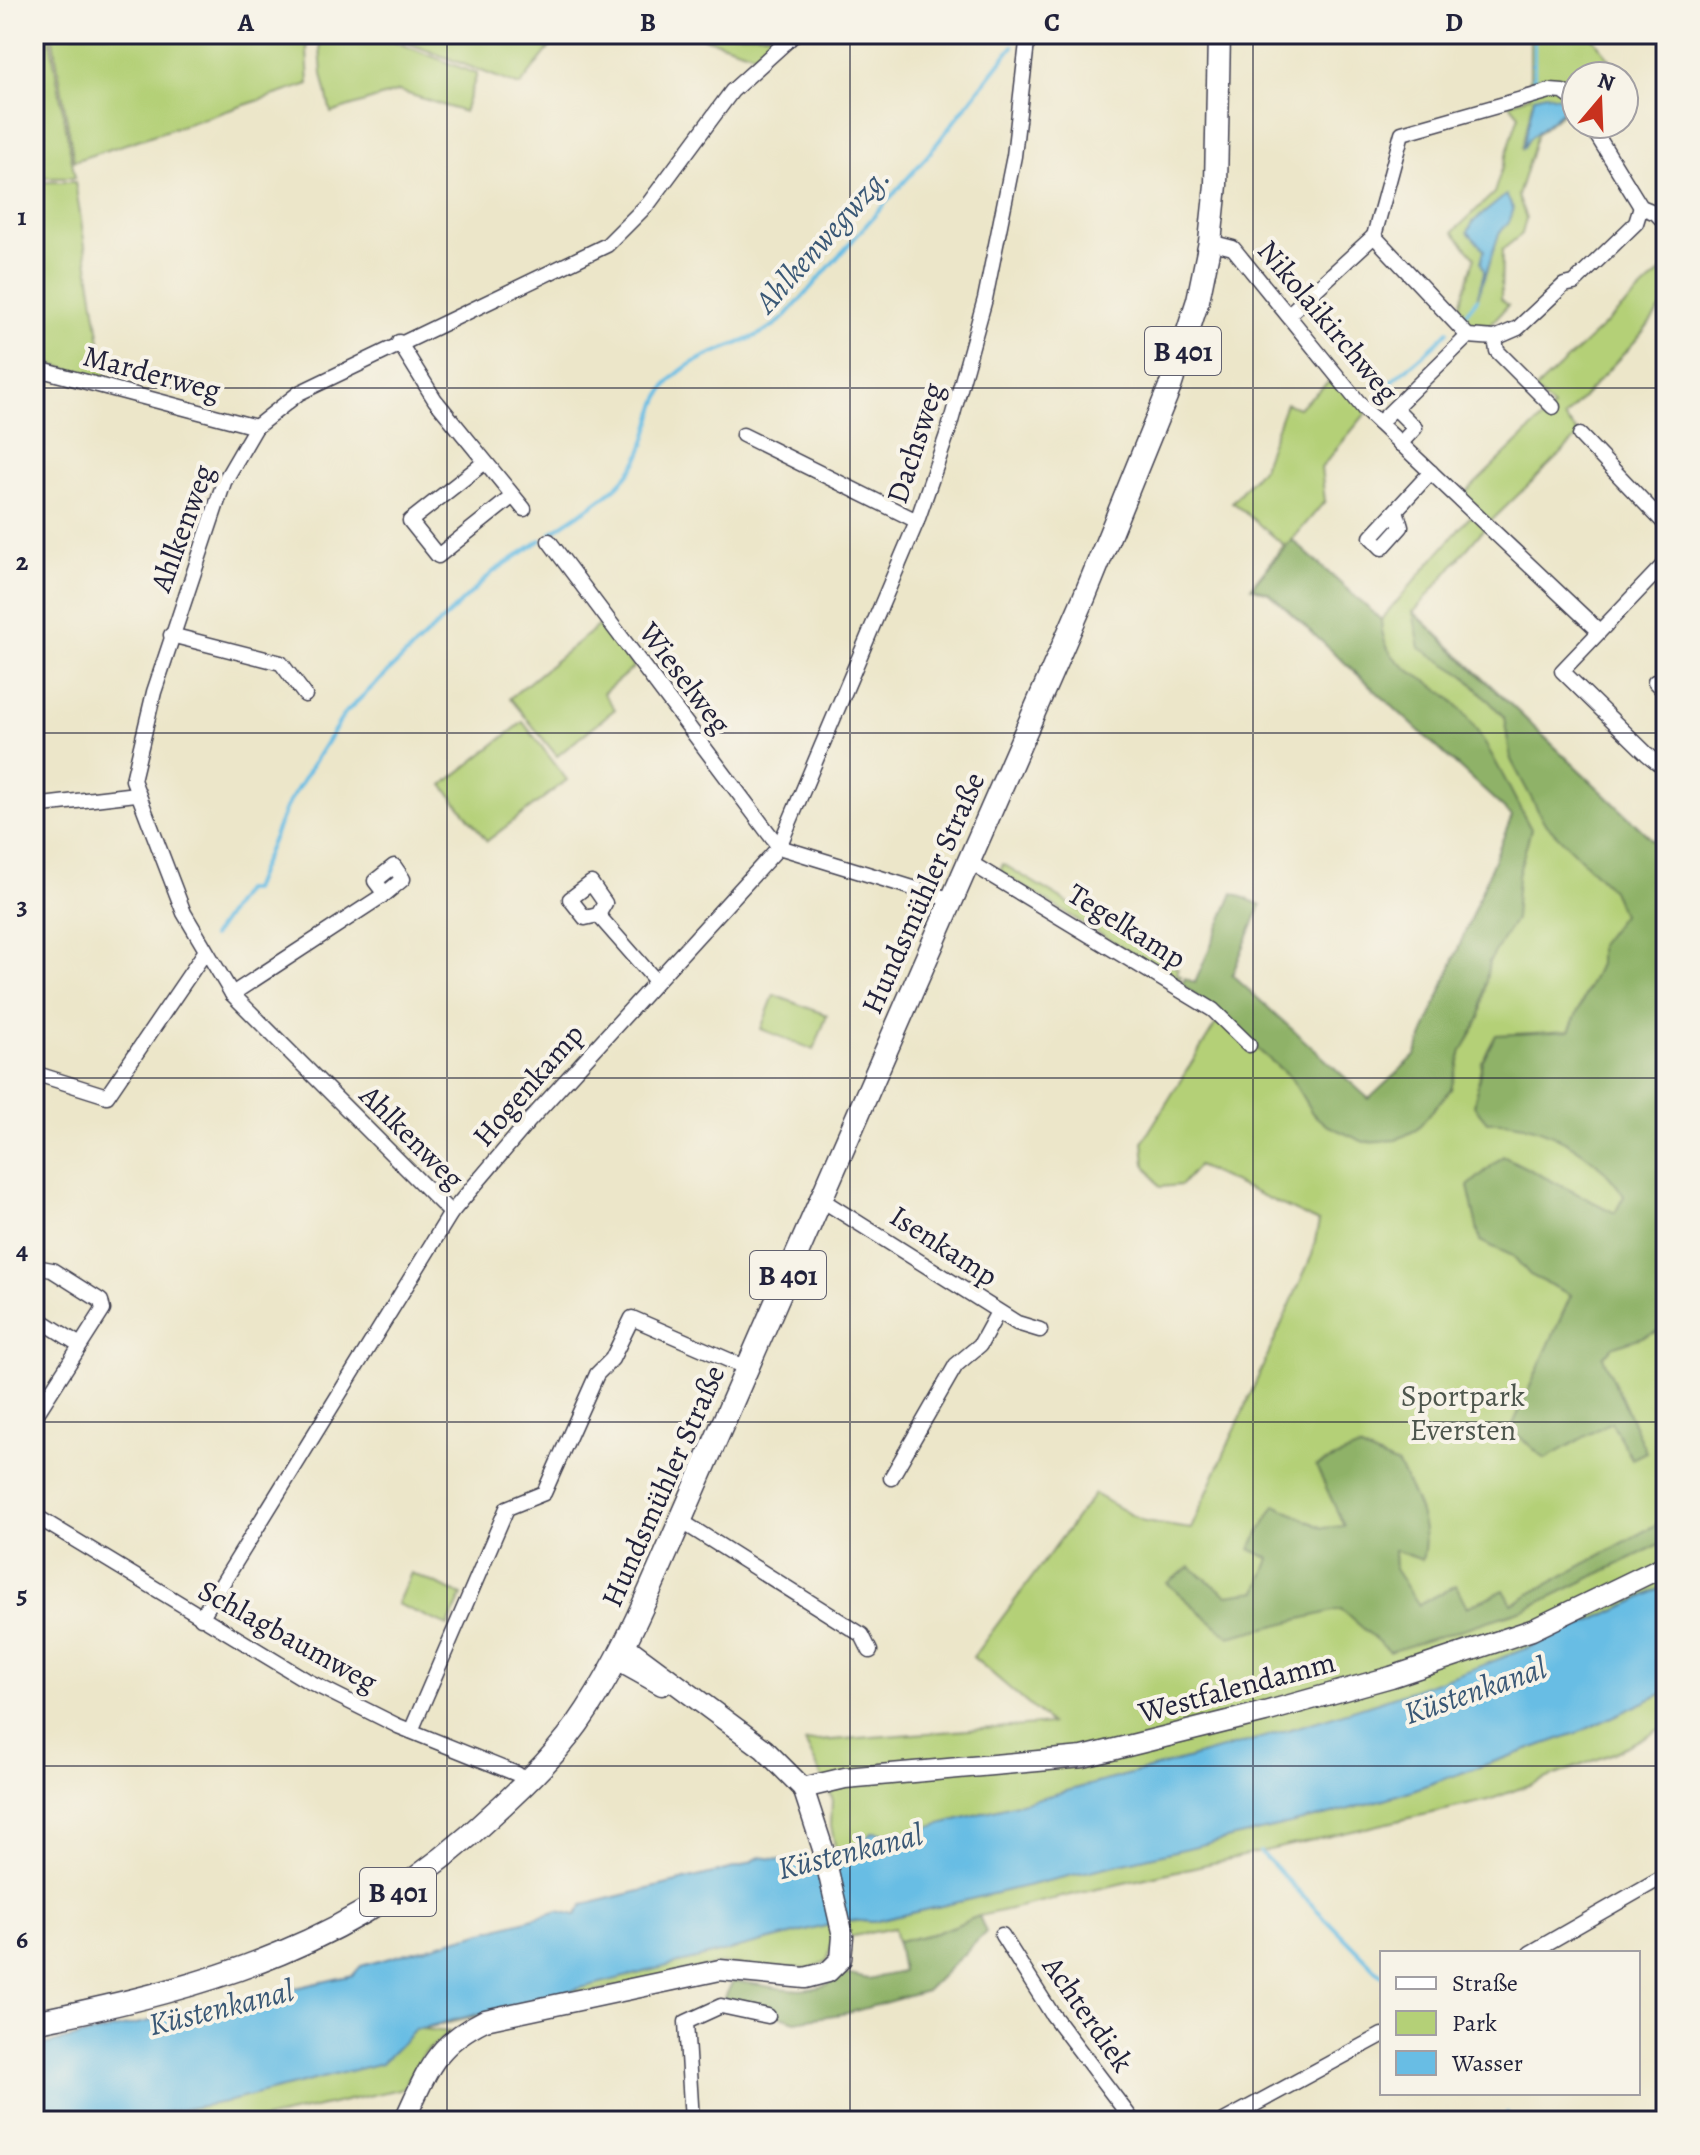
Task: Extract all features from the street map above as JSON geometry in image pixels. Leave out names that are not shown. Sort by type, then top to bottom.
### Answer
[{"type":"main road","name":"Hundsmühler Straße","points":[[621,1653],[1088,590],[1171,384],[1198,300],[1210,242],[1216,185],[1219,34]]},
{"type":"main road","name":"B 401","points":[[34,2022],[201,1984],[316,1940],[368,1912],[433,1868],[527,1782],[586,1712],[621,1653]]},
{"type":"street","name":"Ahlkenweg","points":[[451,1213],[232,994],[184,913],[136,794],[135,766],[171,635],[224,482],[256,427],[299,393],[399,342],[607,245],[649,203],[732,91],[795,34]]},
{"type":"street","name":"Dachsweg","points":[[779,847],[917,521],[948,432],[985,299],[1014,156],[1028,34]]},
{"type":"street","points":[[1288,315],[1374,236],[1402,133],[1550,91],[1560,92]]},
{"type":"street","points":[[1600,140],[1641,207],[1656,213],[1666,224]]},
{"type":"street","points":[[1374,236],[1468,336],[1495,338],[1518,328],[1564,285],[1574,283],[1636,223],[1641,207]]},
{"type":"street","name":"Nikolaikirchweg","points":[[1210,242],[1233,248],[1379,423],[1599,631]]},
{"type":"street","points":[[1379,423],[1468,336]]},
{"type":"street","points":[[1495,338],[1497,351],[1553,407]]},
{"type":"street","points":[[399,342],[414,373],[524,509]]},
{"type":"street","name":"Marderweg","points":[[34,368],[256,427]]},
{"type":"street","name":"Nikolaikirchweg","points":[[1395,408],[1415,428],[1400,444]]},
{"type":"street","points":[[743,435],[917,521]]},
{"type":"street","points":[[1580,435],[1666,525]]},
{"type":"street","points":[[485,462],[410,521],[438,556],[513,496]]},
{"type":"street","points":[[1396,510],[1431,472]]},
{"type":"street","name":"Wieselweg","points":[[549,541],[779,847]]},
{"type":"street","points":[[1666,562],[1562,671],[1647,754],[1658,763],[1666,760]]},
{"type":"street","points":[[171,635],[281,663],[305,695]]},
{"type":"street","points":[[1655,682],[1666,693]]},
{"type":"street","points":[[34,806],[136,794]]},
{"type":"street","points":[[779,847],[952,900]]},
{"type":"street","name":"Hogenkamp","points":[[201,1618],[451,1213],[529,1121],[779,847]]},
{"type":"street","name":"Tegelkamp","points":[[969,862],[1213,1010],[1249,1045]]},
{"type":"street","points":[[232,994],[385,894]]},
{"type":"street","points":[[598,915],[656,981]]},
{"type":"street","points":[[34,1073],[107,1096],[205,952]]},
{"type":"street","name":"Isenkamp","points":[[822,1200],[998,1312],[1017,1323],[1040,1330]]},
{"type":"street","points":[[34,1279],[41,1268],[52,1270],[101,1301],[103,1310],[34,1418]]},
{"type":"street","points":[[891,1478],[956,1365],[980,1345],[998,1312]]},
{"type":"street","points":[[34,1316],[80,1345]]},
{"type":"street","points":[[411,1731],[507,1508],[544,1493],[597,1374],[612,1359],[632,1318],[747,1368]]},
{"type":"street","name":"Schlagbaumweg","points":[[34,1515],[306,1680],[411,1731],[517,1774],[527,1782]]},
{"type":"street","points":[[681,1521],[862,1635],[870,1651]]},
{"type":"street","name":"Westfalendamm","points":[[803,1788],[845,1778],[1083,1757],[1265,1712],[1391,1677],[1532,1630],[1666,1565]]},
{"type":"street","name":"Hundsmühler Straße","points":[[404,2121],[433,2059],[462,2032],[485,2020],[720,1970],[750,1970],[788,1978],[818,1976],[841,1959],[843,1936],[823,1849],[803,1788],[764,1749],[716,1712],[621,1653]]},
{"type":"street","points":[[1533,1951],[1666,1875]]},
{"type":"street","name":"Achterdiek","points":[[1002,1935],[1052,2014],[1133,2121]]},
{"type":"street","points":[[692,2121],[686,2022],[721,2006],[768,2016]]},
{"type":"street","points":[[1224,2121],[1380,2036]]},
{"type":"green space","points":[[34,34],[49,34],[75,178],[34,178]]},
{"type":"green space","points":[[52,34],[306,34],[309,84],[74,161]]},
{"type":"green space","points":[[319,34],[375,34],[477,74],[464,112],[399,91],[331,113],[322,74]]},
{"type":"green space","points":[[385,34],[560,34],[520,86]]},
{"type":"green space","points":[[692,34],[777,34],[755,54]]},
{"type":"green space","points":[[1530,34],[1590,34],[1610,60],[1560,60],[1560,100],[1534,97],[1522,149],[1528,139],[1560,115],[1537,134],[1518,196],[1526,218],[1522,234],[1502,250],[1501,299],[1508,305],[1489,326],[1467,326],[1452,312],[1460,305],[1475,257],[1453,232],[1494,193],[1519,115],[1509,103],[1530,96]]},
{"type":"green space","points":[[34,182],[75,182],[106,380],[34,359]]},
{"type":"green space","name":"Sportpark Eversten","points":[[1666,267],[1666,302],[1638,338],[1564,418],[1580,435],[1487,525],[1414,612],[1666,853],[1666,1586],[1574,1629],[1386,1700],[1192,1757],[899,1835],[873,1832],[838,1861],[831,1826],[832,1798],[805,1742],[1051,1724],[973,1657],[1094,1494],[1144,1522],[1191,1529],[1312,1255],[1319,1222],[1198,1166],[1181,1185],[1160,1187],[1145,1164],[1143,1141],[1223,1012],[1370,1099],[1415,1056],[1512,816],[1269,593],[1251,587],[1284,545],[1232,502],[1262,468],[1286,403],[1298,408],[1337,375],[1367,412],[1321,468],[1325,501],[1292,540],[1381,620],[1473,513],[1460,498],[1553,408],[1535,390]]},
{"type":"green space","points":[[1292,540],[1381,620],[1383,637],[1396,660],[1439,689],[1462,711],[1495,760],[1531,829],[1518,876],[1515,919],[1489,962],[1480,1018],[1462,1051],[1451,1089],[1416,1130],[1396,1140],[1364,1142],[1326,1125],[1312,1113],[1291,1078],[1182,984],[1185,978],[1195,983],[1233,893],[1261,905],[1232,975],[1369,1099],[1415,1056],[1512,816],[1269,593],[1251,587]]},
{"type":"green space","points":[[1413,612],[1666,853],[1666,1329],[1612,1347],[1603,1357],[1646,1452],[1632,1459],[1611,1422],[1545,1459],[1511,1429],[1571,1295],[1530,1275],[1513,1256],[1480,1241],[1468,1186],[1503,1156],[1615,1213],[1624,1196],[1598,1165],[1582,1152],[1546,1132],[1527,1126],[1487,1122],[1474,1106],[1482,1061],[1496,1035],[1569,1031],[1599,964],[1599,945],[1622,915],[1612,890],[1544,822],[1511,760],[1504,717],[1465,676],[1420,648]]},
{"type":"green space","points":[[599,625],[634,667],[603,693],[615,709],[557,756],[510,698]]},
{"type":"green space","points":[[523,722],[567,780],[487,841],[443,785]]},
{"type":"green space","points":[[1003,864],[1178,969],[1176,973],[1181,976],[1178,982],[1000,872]]},
{"type":"green space","points":[[774,995],[827,1015],[814,1050],[761,1029]]},
{"type":"green space","points":[[1359,1448],[1398,1465],[1419,1511],[1425,1535],[1422,1560],[1394,1550],[1395,1569],[1419,1605],[1456,1585],[1467,1607],[1504,1590],[1512,1604],[1666,1519],[1666,1541],[1526,1609],[1390,1652],[1341,1609],[1229,1637],[1167,1583],[1190,1567],[1227,1595],[1257,1591],[1270,1559],[1250,1549],[1275,1505],[1323,1528],[1344,1526],[1316,1466]]},
{"type":"green space","points":[[411,1573],[462,1595],[448,1626],[397,1604]]},
{"type":"green space","points":[[1666,1692],[1666,1726],[1614,1753],[1489,1800],[979,1916],[936,1933],[897,1942],[894,1928],[833,1940],[827,1961],[810,1969],[719,1964],[421,2029],[450,2032],[422,2055],[403,2088],[256,2121],[116,2121],[230,2101],[382,2062],[415,2030],[849,1920],[873,1922],[1332,1814],[1398,1795],[1582,1731]]},
{"type":"green space","points":[[979,1916],[986,1932],[926,1991],[848,2013],[795,2021],[742,2002],[724,1999],[733,1981],[805,1990],[832,1983],[846,1974],[868,1979],[902,1972],[897,1942],[936,1933]]},
{"type":"water","points":[[1546,94],[1560,98],[1560,113],[1529,139],[1523,149],[1534,97]]},
{"type":"water","points":[[1506,195],[1513,208],[1510,220],[1499,234],[1477,299],[1484,272],[1481,262],[1484,250],[1468,232],[1473,222]]},
{"type":"water","name":"Küstenkanal","points":[[1666,1586],[1666,1692],[1582,1731],[1398,1795],[1332,1814],[873,1922],[849,1920],[415,2030],[382,2063],[230,2101],[115,2121],[34,2121],[34,2047],[353,1975],[361,1966],[559,1911],[576,1915],[583,1905],[742,1866],[760,1857],[816,1865],[838,1861],[873,1832],[900,1835],[1192,1757],[1386,1700],[1574,1629]]},
{"type":"waterway","points":[[1534,34],[1534,91]]},
{"type":"waterway","name":"Ahlkenwegwzg.","points":[[551,533],[609,493],[629,474],[641,452],[661,395],[676,375],[701,359],[771,328],[784,318],[928,155],[1013,46]]},
{"type":"waterway","points":[[1462,318],[1477,299]]},
{"type":"waterway","points":[[1383,389],[1448,331]]},
{"type":"waterway","points":[[212,937],[244,890],[252,890],[286,807],[345,713],[493,572],[541,540]]},
{"type":"waterway","points":[[1260,1852],[1380,1974]]},
{"type":"waterway","points":[[1507,2113],[1511,2121]]}]
